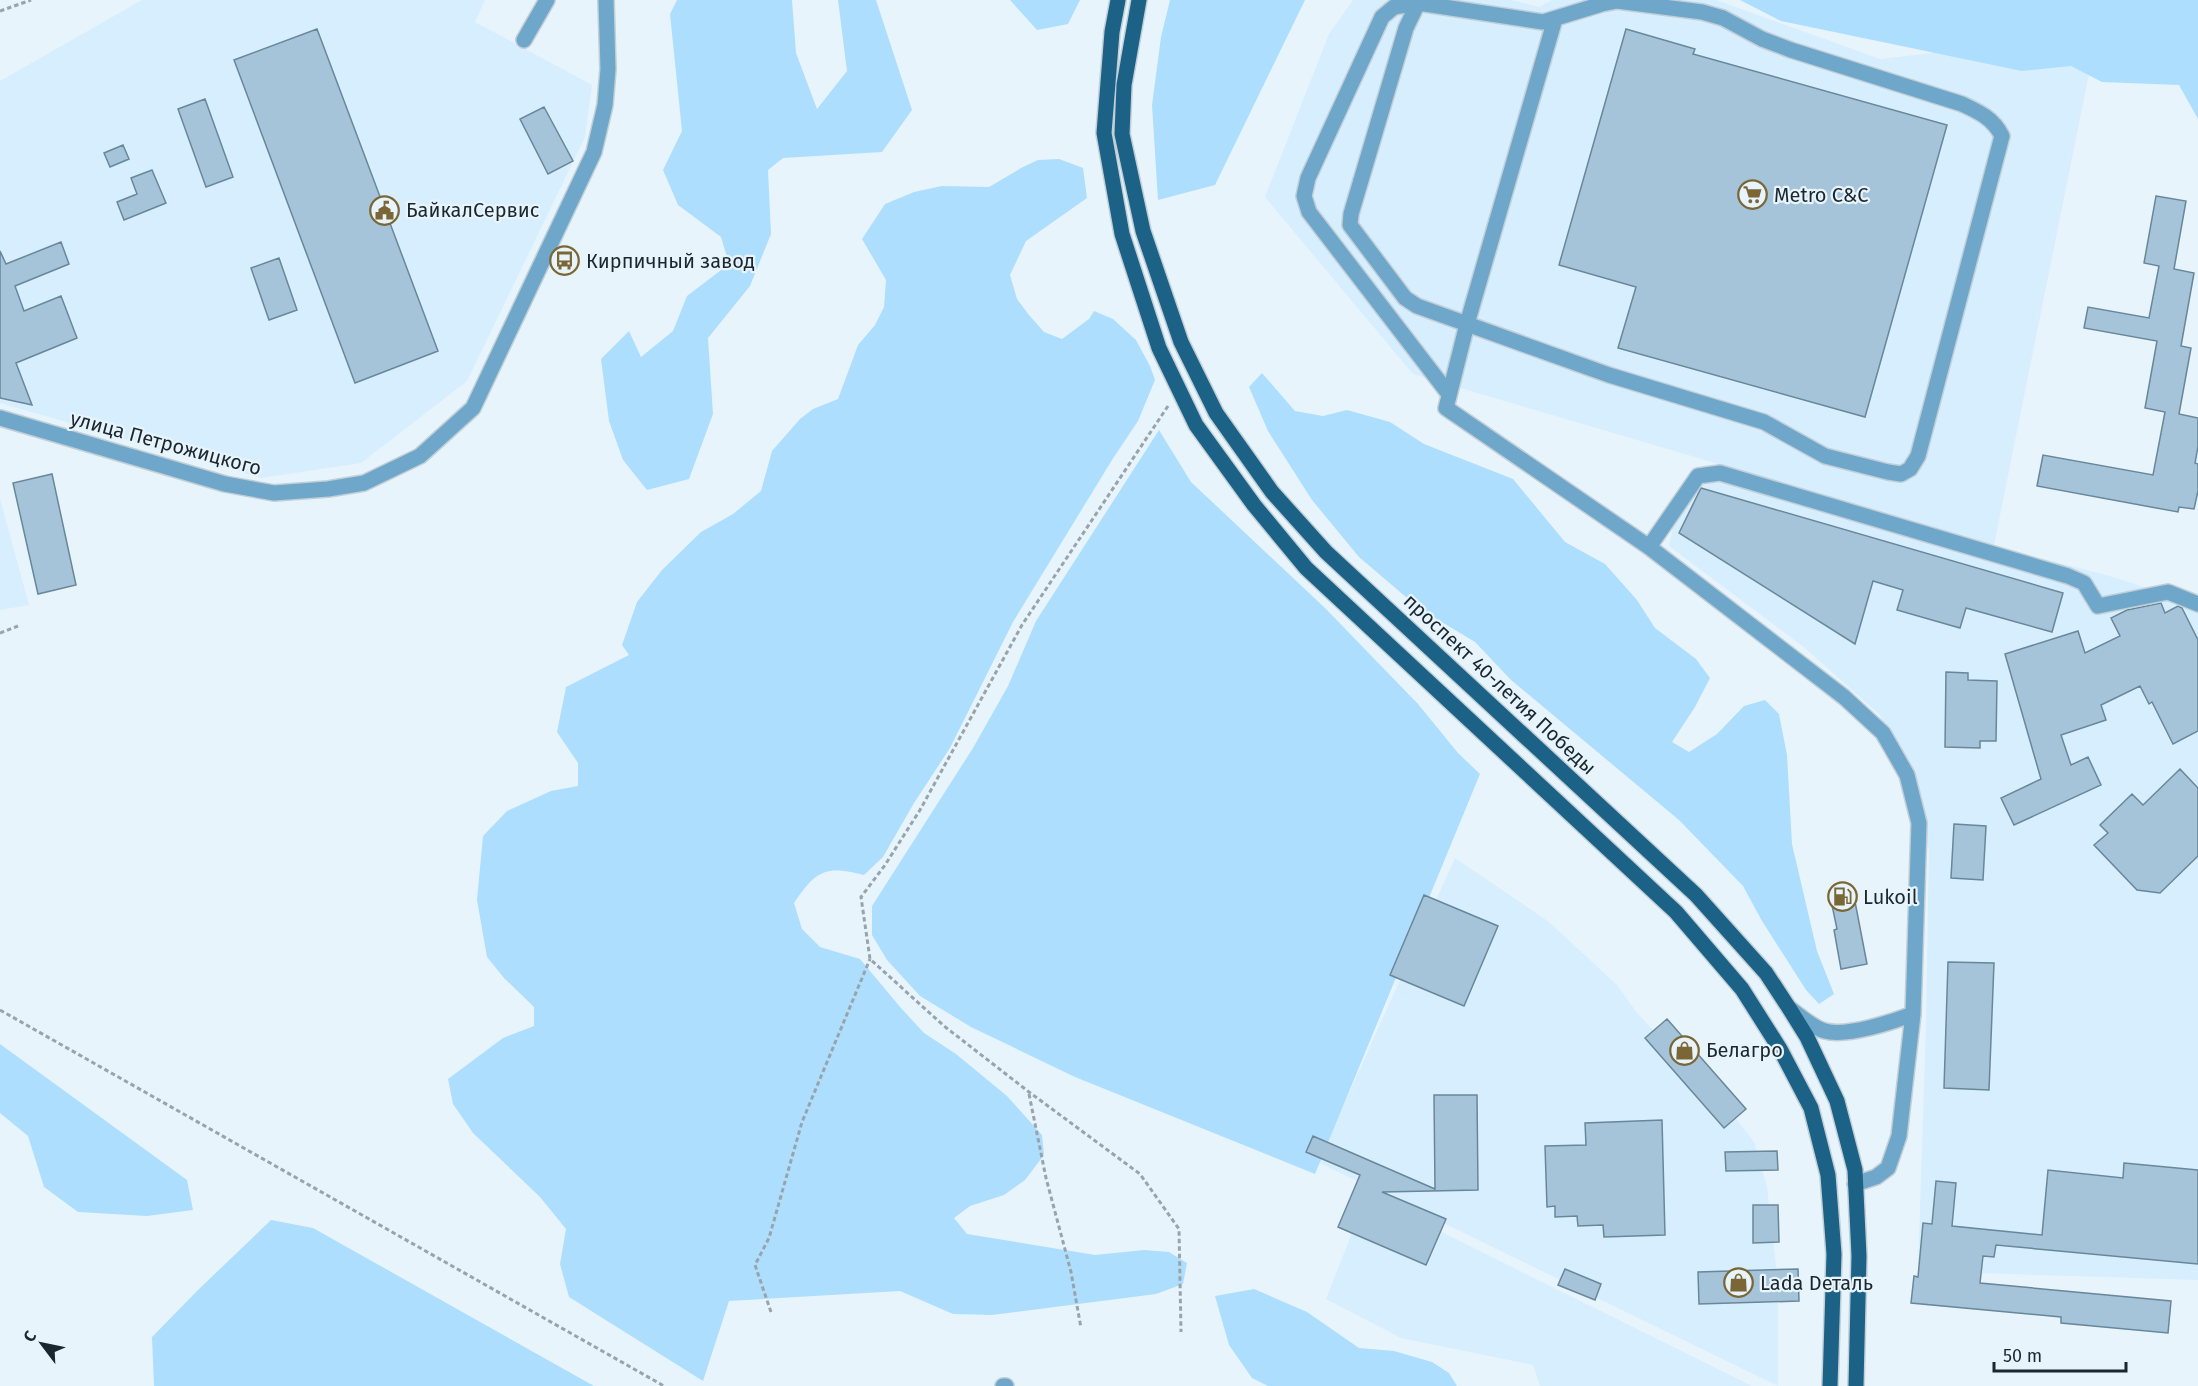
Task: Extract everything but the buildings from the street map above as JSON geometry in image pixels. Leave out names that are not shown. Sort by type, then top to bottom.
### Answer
[{"type":"main road","points":[[1118,0],[1112,32],[1104,133],[1122,234],[1159,348],[1196,425],[1254,505],[1306,568],[1676,912],[1742,989],[1780,1049],[1811,1108],[1828,1175],[1834,1254],[1830,1386]]},
{"type":"main road","name":"проспект 40-летия Победы","points":[[1139,0],[1124,85],[1122,134],[1143,231],[1181,342],[1216,413],[1272,492],[1326,552],[1696,895],[1766,973],[1807,1037],[1837,1101],[1855,1170],[1859,1256],[1856,1386]]},
{"type":"main road","points":[[1829,1188],[1855,1184]]},
{"type":"street","points":[[524,40],[547,0]]},
{"type":"street","name":"улица Петрожицкого","points":[[0,418],[225,484],[274,493],[328,489],[364,483],[420,456],[473,408],[594,152],[605,105],[608,69],[606,0]]},
{"type":"street","points":[[1418,3],[1406,28],[1351,214],[1350,225],[1409,302],[1609,375],[1764,422],[1825,456],[1888,472],[1901,474],[1910,469],[1918,456],[2002,136],[1987,117],[1962,104],[1791,50],[1762,39],[1723,18],[1702,12],[1617,1],[1544,22],[1418,3],[1394,7],[1382,17],[1308,178],[1304,196],[1309,212],[1448,393]]},
{"type":"street","points":[[1555,19],[1467,324],[1446,408],[1649,547],[1844,697],[1883,734],[1907,775],[1919,823],[1913,1014],[1899,1136],[1888,1168],[1876,1177],[1855,1184]]},
{"type":"street","points":[[1649,547],[1698,476],[1720,473],[2068,576],[2084,583],[2098,606],[2168,592],[2198,604]]},
{"type":"street","points":[[1789,1008],[1823,1031],[1845,1032],[1889,1023],[1913,1014]]},
{"type":"path","points":[[0,11],[31,0]]},
{"type":"path","points":[[771,1312],[754,1265],[769,1238],[802,1122],[870,959],[861,897],[885,865],[920,810],[1022,625],[1179,390]]},
{"type":"path","points":[[0,633],[18,626]]},
{"type":"path","points":[[870,959],[944,1026],[1140,1174],[1179,1229],[1181,1332]]},
{"type":"path","points":[[0,1010],[664,1386]]},
{"type":"path","points":[[1029,1092],[1046,1178],[1071,1272],[1081,1328]]},
{"type":"shaded area","points":[[142,0],[485,0],[475,22],[592,85],[585,137],[467,381],[361,463],[261,478],[0,403],[0,81]]},
{"type":"shaded area","points":[[677,0],[792,0],[796,53],[817,109],[847,71],[838,0],[876,0],[912,110],[882,152],[783,158],[768,170],[771,234],[750,286],[708,338],[713,414],[689,479],[647,490],[623,460],[609,421],[601,359],[629,331],[641,357],[673,331],[687,296],[729,264],[721,237],[678,205],[663,170],[682,131],[670,14]]},
{"type":"shaded area","points":[[1010,0],[1080,0],[1068,24],[1037,30]]},
{"type":"shaded area","points":[[1170,0],[1305,0],[1215,185],[1158,200],[1152,105],[1161,37]]},
{"type":"shaded area","points":[[1353,0],[1511,0],[1539,7],[1552,0],[1716,0],[1880,59],[2097,34],[1994,545],[1413,374],[1265,197],[1329,34]]},
{"type":"shaded area","points":[[1740,0],[2198,0],[2198,119],[2179,85],[2102,82],[2071,66],[2022,71],[1781,21]]},
{"type":"shaded area","points":[[1059,159],[1083,168],[1087,198],[1026,241],[1010,275],[1017,299],[1044,332],[1062,339],[1089,319],[1094,311],[1113,319],[1136,340],[1155,380],[1138,421],[1013,622],[950,748],[914,803],[883,857],[864,875],[840,871],[823,873],[809,883],[794,903],[802,929],[820,947],[860,959],[924,1033],[956,1054],[1007,1096],[1042,1135],[1044,1155],[1025,1180],[1004,1195],[970,1206],[954,1218],[967,1234],[1095,1255],[1144,1250],[1169,1252],[1187,1263],[1183,1284],[1156,1294],[992,1315],[953,1314],[900,1291],[729,1301],[703,1381],[569,1297],[560,1264],[566,1229],[540,1197],[473,1133],[453,1104],[448,1079],[503,1038],[534,1026],[534,1007],[504,978],[487,957],[477,900],[483,836],[507,811],[551,791],[578,786],[578,763],[557,732],[566,687],[629,655],[622,645],[637,602],[662,570],[701,532],[733,514],[761,491],[772,451],[800,419],[813,409],[838,399],[858,345],[875,325],[884,307],[886,280],[862,239],[885,204],[914,192],[942,186],[989,187],[1038,160]]},
{"type":"shaded area","points":[[1262,373],[1295,411],[1323,416],[1347,410],[1390,422],[1424,444],[1513,479],[1565,542],[1605,564],[1637,600],[1655,628],[1696,659],[1710,678],[1695,707],[1672,742],[1689,752],[1717,734],[1744,706],[1765,700],[1779,714],[1787,755],[1792,844],[1817,951],[1834,994],[1819,1004],[1806,990],[1762,921],[1743,886],[1679,820],[1511,680],[1475,642],[1420,609],[1359,557],[1312,500],[1268,431],[1249,387]]},
{"type":"shaded area","points":[[1159,430],[1191,482],[1325,608],[1418,704],[1458,753],[1480,774],[1315,1174],[1075,1077],[971,1027],[920,996],[887,960],[872,935],[872,906],[973,748],[1008,686],[1036,621]]},
{"type":"shaded area","points":[[1717,477],[2106,575],[2198,604],[2198,1280],[1918,1271],[1929,850],[1880,715],[1805,648],[1669,546],[1681,490]]},
{"type":"shaded area","points":[[0,499],[29,605],[0,610]]},
{"type":"shaded area","points":[[1455,858],[1549,922],[1617,985],[1637,1013],[1730,1111],[1754,1142],[1767,1187],[1778,1283],[1778,1386],[1318,1162]]},
{"type":"shaded area","points":[[0,1044],[187,1180],[193,1210],[147,1216],[78,1212],[44,1187],[28,1136],[0,1113]]},
{"type":"shaded area","points":[[1367,1195],[1752,1386],[1540,1386],[1533,1365],[1401,1338],[1326,1299]]},
{"type":"shaded area","points":[[271,1220],[313,1228],[594,1386],[154,1386],[152,1337]]},
{"type":"shaded area","points":[[1254,1289],[1307,1312],[1359,1348],[1394,1351],[1432,1362],[1449,1373],[1457,1386],[1268,1386],[1252,1378],[1229,1345],[1215,1296]]},
{"type":"place","name":"Metro C&C","points":[[1753,195]]},
{"type":"place","name":"БайкалСервис","points":[[385,210]]},
{"type":"place","name":"Кирпичный завод","points":[[565,261]]},
{"type":"place","name":"Lukoil","points":[[1842,897]]},
{"type":"place","name":"Белагро","points":[[1685,1050]]},
{"type":"place","name":"Lada Dеталь","points":[[1739,1283]]}]
